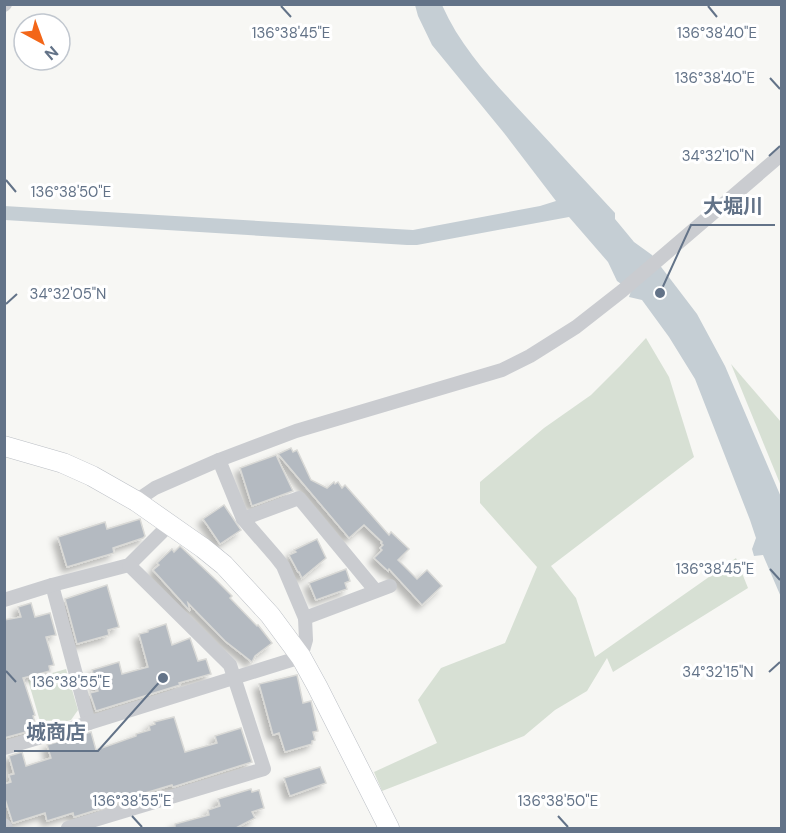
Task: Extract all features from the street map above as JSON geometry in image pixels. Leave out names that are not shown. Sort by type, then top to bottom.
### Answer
[{"type":"street","points":[[136,501],[155,488],[219,460],[296,431],[502,370],[530,356],[576,327],[622,291],[782,154]]},
{"type":"street","points":[[4,446],[63,463],[92,476],[136,501],[224,565],[270,615],[301,657],[389,828]]},
{"type":"street","points":[[219,460],[243,519],[283,566],[305,618],[306,640],[301,657]]},
{"type":"street","points":[[243,519],[299,498],[375,590]]},
{"type":"street","points":[[4,600],[129,565],[170,524]]},
{"type":"street","points":[[68,828],[100,824],[264,769],[230,664],[129,565]]},
{"type":"street","points":[[52,585],[89,723]]},
{"type":"street","points":[[305,618],[390,586]]},
{"type":"street","points":[[4,748],[301,657]]},
{"type":"shaded area","points":[[415,5],[442,5],[459,37],[480,65],[615,213],[615,219],[634,242],[652,255],[697,314],[725,366],[781,497],[781,597],[763,555],[754,556],[752,549],[756,538],[750,520],[695,379],[669,337],[642,300],[629,297],[631,291],[617,281],[608,262],[569,217],[417,245],[5,220],[4,206],[413,230],[556,201],[432,45]]},
{"type":"shaded area","points":[[646,338],[669,377],[694,457],[551,566],[576,598],[595,657],[736,558],[748,588],[613,672],[607,658],[587,691],[555,710],[524,736],[382,791],[374,772],[437,743],[418,700],[441,668],[505,643],[537,567],[480,503],[480,482],[544,428],[591,395]]},
{"type":"shaded area","points":[[731,364],[781,422],[781,486]]},
{"type":"shaded area","points":[[66,669],[78,710],[71,720],[42,728],[28,680]]},
{"type":"building","points":[[291,448],[293,452],[297,450],[311,480],[327,488],[334,482],[335,484],[338,482],[342,488],[345,485],[389,535],[391,532],[409,549],[398,560],[417,579],[427,570],[442,586],[422,605],[389,569],[388,571],[374,558],[382,550],[380,548],[383,545],[382,542],[364,525],[349,538],[278,454]]},
{"type":"building","points":[[276,455],[293,491],[252,506],[240,468]]},
{"type":"building","points":[[224,505],[241,530],[220,544],[203,519]]},
{"type":"building","points":[[140,519],[145,536],[143,538],[113,548],[114,553],[67,567],[58,537],[105,522],[107,529]]},
{"type":"building","points":[[317,539],[326,558],[302,578],[289,555],[296,552],[294,550]]},
{"type":"building","points":[[180,546],[232,596],[230,598],[258,625],[272,643],[255,656],[252,662],[225,641],[188,603],[190,611],[153,570],[172,549],[174,552]]},
{"type":"building","points":[[346,569],[350,581],[345,583],[347,589],[316,600],[309,583]]},
{"type":"building","points":[[107,585],[119,627],[108,630],[109,635],[77,644],[65,599]]},
{"type":"building","points":[[31,603],[35,617],[50,613],[56,635],[46,637],[54,665],[49,666],[50,671],[23,678],[37,729],[4,738],[4,620],[21,617],[18,607]]},
{"type":"building","points":[[166,624],[172,645],[190,638],[198,661],[206,659],[211,674],[96,711],[90,693],[98,691],[92,670],[119,662],[122,674],[148,667],[139,634]]},
{"type":"building","points":[[297,675],[303,703],[311,701],[318,731],[313,732],[315,740],[312,744],[285,752],[279,733],[273,735],[259,684]]},
{"type":"building","points":[[174,717],[185,752],[217,743],[215,736],[241,728],[252,762],[102,806],[103,808],[74,817],[73,813],[47,821],[45,813],[13,823],[4,796],[4,784],[11,782],[9,775],[14,774],[9,756],[22,752],[26,766],[51,758],[47,745],[91,732],[96,750],[150,730],[149,726],[155,724],[154,722]]},
{"type":"building","points":[[320,767],[326,783],[290,796],[284,778]]},
{"type":"building","points":[[251,789],[252,792],[259,790],[264,808],[252,812],[255,818],[236,828],[175,828],[175,824],[209,815],[208,810],[220,806],[218,799]]},
{"type":"place","name":"大堀川","points":[[660,293]]},
{"type":"place","name":"城商店","points":[[163,678]]}]
